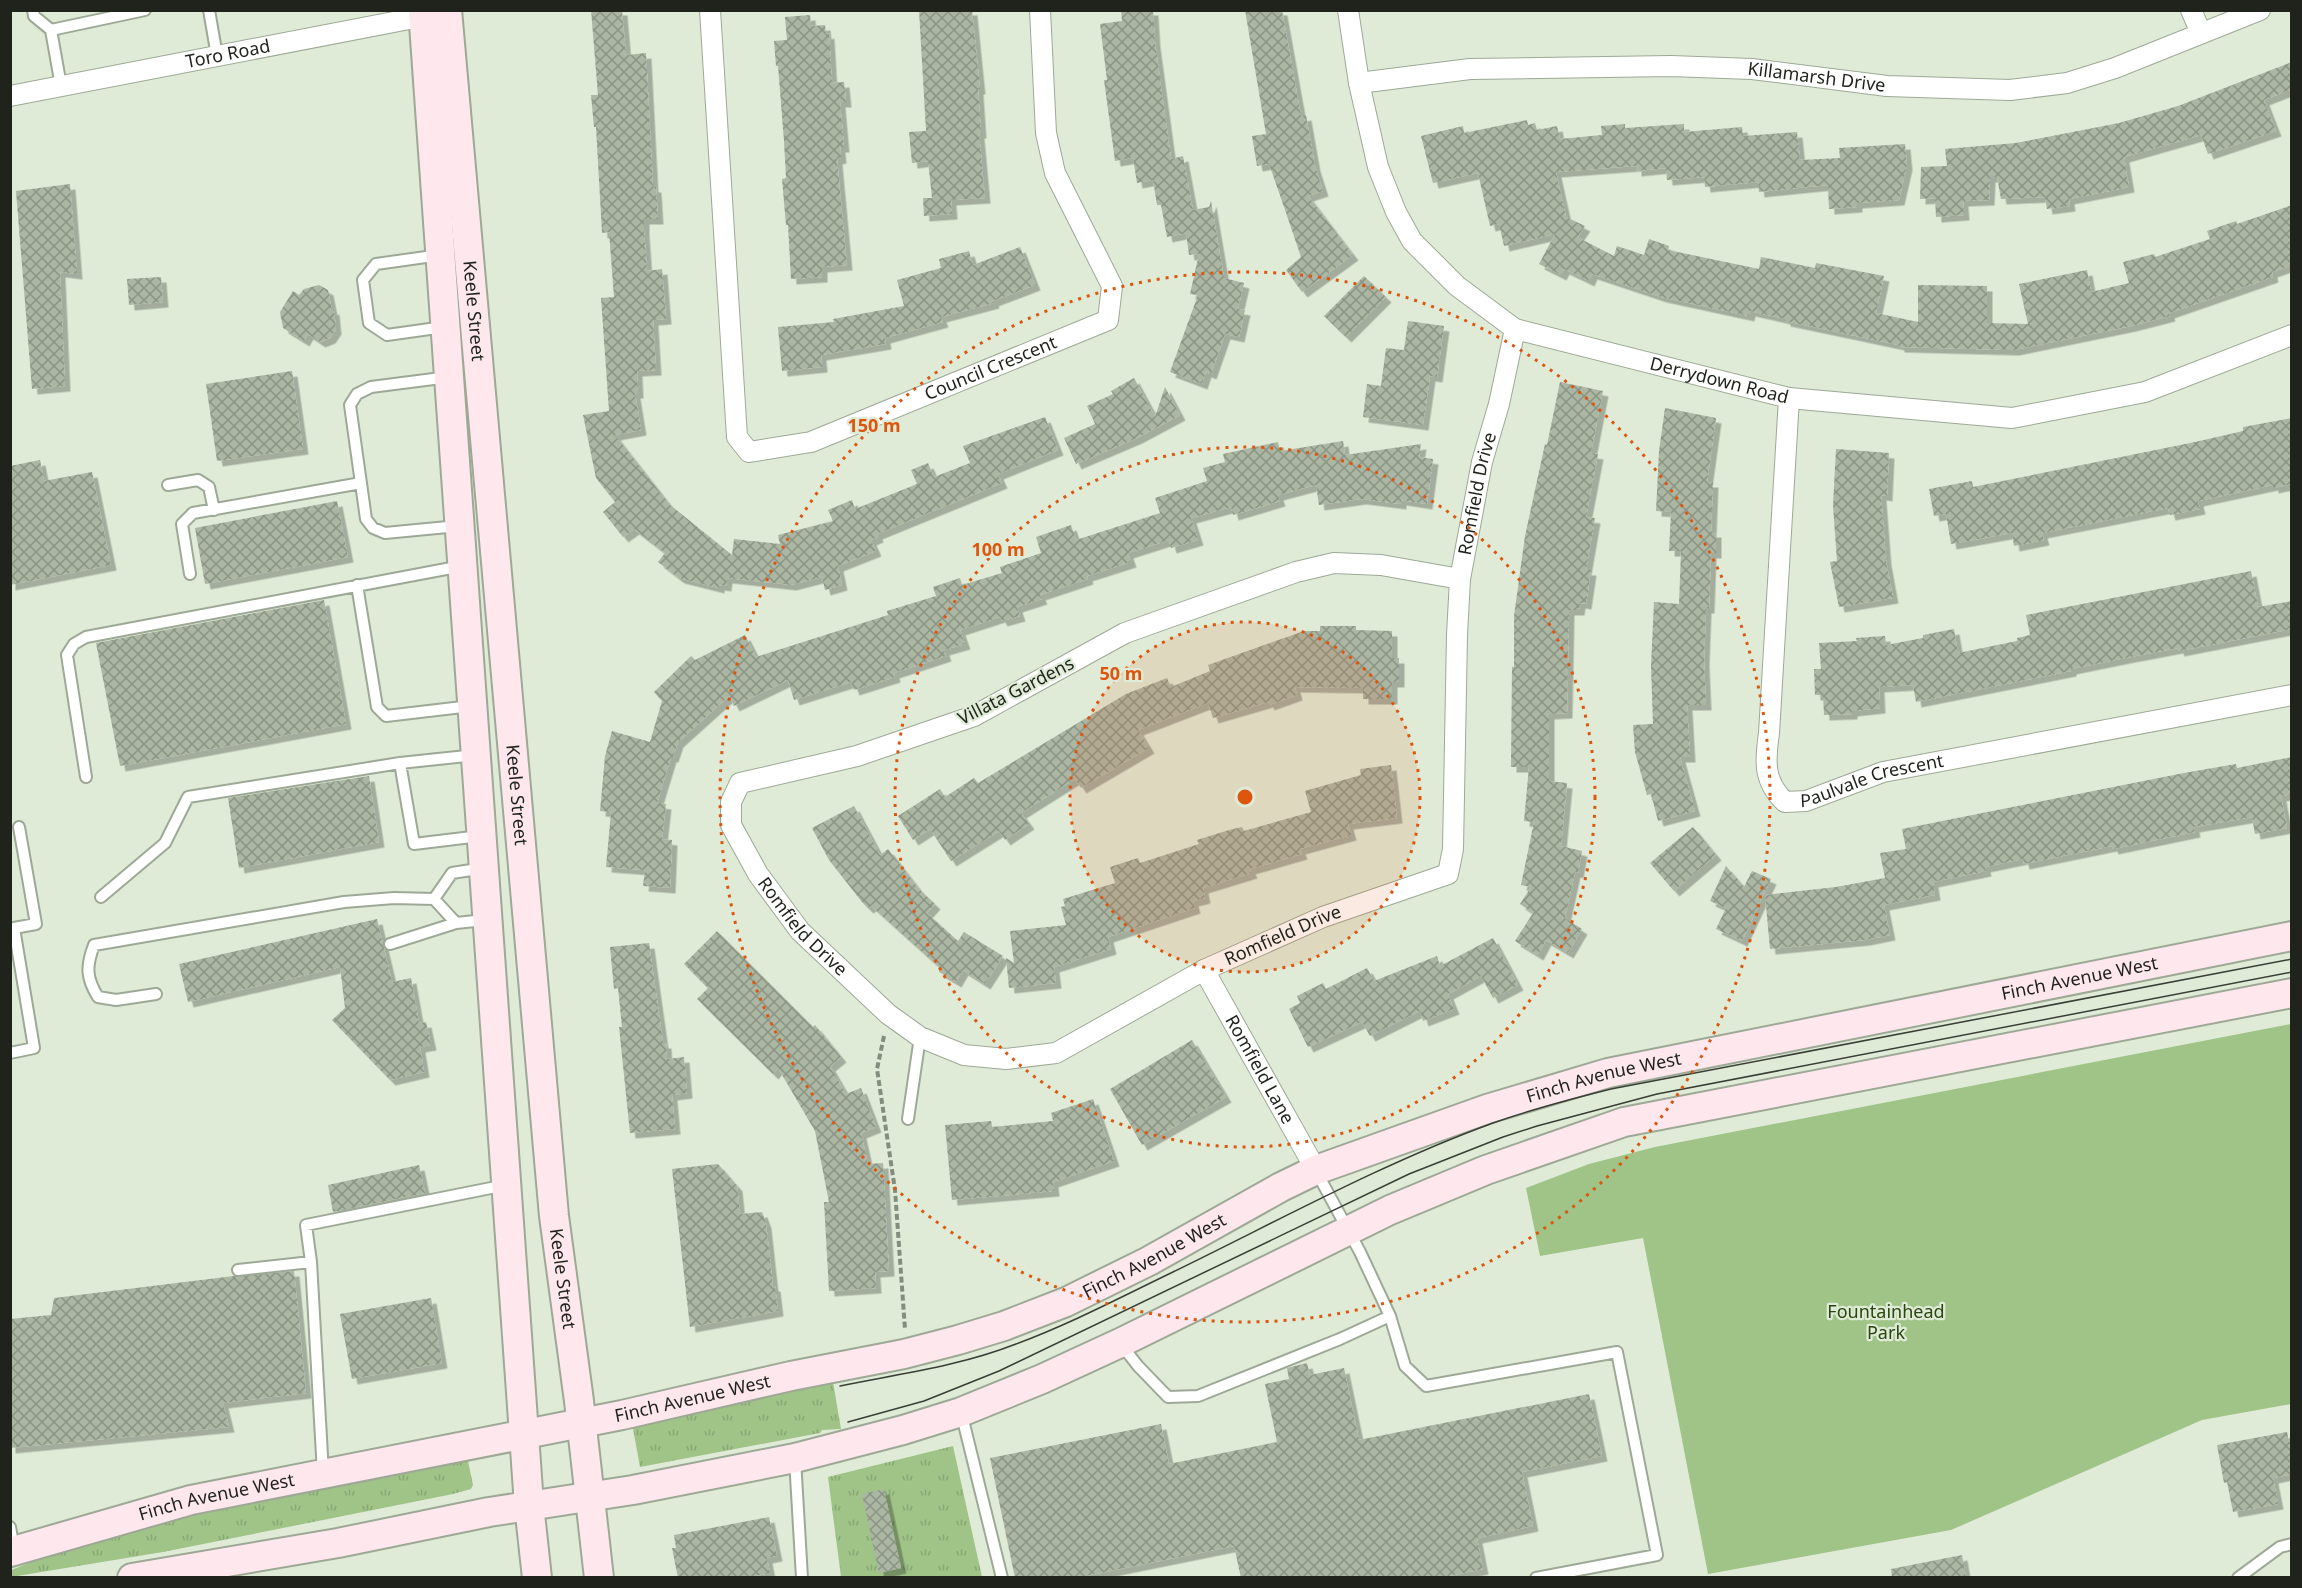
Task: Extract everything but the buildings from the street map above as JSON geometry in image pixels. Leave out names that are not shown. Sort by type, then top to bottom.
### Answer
[{"type":"main road","name":"Keele Street","points":[[435,12],[440,255],[529,1505],[537,1578]]},
{"type":"main road","name":"Keele Street","points":[[435,12],[554,1216],[591,1498],[599,1578]]},
{"type":"main road","name":"Finch Avenue West","points":[[12,1544],[191,1500],[581,1423],[791,1376],[904,1354],[1005,1326],[1066,1302],[1149,1261],[1281,1187],[1316,1170],[1486,1109],[1608,1073],[2292,936]]},
{"type":"main road","points":[[132,1578],[338,1542],[529,1505],[591,1498],[795,1458],[961,1412],[1042,1379],[1120,1343],[1390,1210],[1486,1170],[1624,1122],[2292,993]]},
{"type":"street","name":"Council Crescent","points":[[710,10],[737,437],[749,452],[811,442],[1108,320],[1112,286],[1055,173],[1046,133],[1040,10]]},
{"type":"street","name":"Derrydown Road","points":[[1348,10],[1359,83],[1378,167],[1396,212],[1412,242],[1457,286],[1515,328],[1789,398],[2012,418],[2145,392],[2292,335]]},
{"type":"street","points":[[2191,10],[2200,33]]},
{"type":"street","name":"Killamarsh Drive","points":[[1359,83],[1470,69],[1671,66],[1752,69],[1887,86],[2010,90],[2067,83],[2115,68],[2260,10]]},
{"type":"street","name":"Toro Road","points":[[10,96],[435,12]]},
{"type":"street","name":"Romfield Drive","points":[[740,783],[730,802],[731,825],[758,874],[800,931],[888,1014],[920,1037],[964,1055],[1006,1059],[1056,1053],[1204,970],[1323,917],[1448,873],[1453,849],[1456,635],[1460,579],[1482,462],[1499,404],[1515,328]]},
{"type":"street","name":"Paulvale Crescent","points":[[1789,398],[1769,733],[1765,761],[1772,790],[1785,802],[1806,801],[1884,772],[2292,695]]},
{"type":"street","name":"Villata Gardens","points":[[740,783],[857,756],[974,716],[1125,633],[1296,572],[1334,563],[1382,565],[1460,579]]},
{"type":"street","name":"Romfield Lane","points":[[1204,970],[1316,1170]]},
{"type":"lane","points":[[33,10],[34,16],[51,30],[61,86]]},
{"type":"lane","points":[[51,30],[145,10]]},
{"type":"lane","points":[[209,10],[217,56]]},
{"type":"lane","points":[[440,255],[376,264],[363,280],[369,323],[387,334],[446,327]]},
{"type":"lane","points":[[449,377],[371,387],[357,394],[350,405],[366,519],[373,528],[385,533],[459,525]]},
{"type":"lane","points":[[168,485],[198,480],[209,487],[214,510]]},
{"type":"lane","points":[[190,574],[182,524],[193,513],[361,483]]},
{"type":"lane","points":[[86,777],[67,655],[74,644],[86,637],[463,566]]},
{"type":"lane","points":[[357,585],[377,707],[386,716],[472,705]]},
{"type":"lane","points":[[101,897],[165,843],[188,797],[400,763],[476,755]]},
{"type":"lane","points":[[400,763],[414,844],[482,836]]},
{"type":"lane","points":[[10,1053],[34,1048],[12,929],[36,924],[19,827]]},
{"type":"lane","points":[[434,899],[452,873],[484,867]]},
{"type":"lane","points":[[156,994],[116,1000],[98,997],[90,983],[88,960],[94,945],[152,933],[344,902],[394,898],[434,899],[456,923]]},
{"type":"lane","points":[[390,944],[456,923],[488,920]]},
{"type":"lane","points":[[908,1119],[920,1037]]},
{"type":"lane","points":[[1316,1170],[1390,1316],[1405,1366],[1426,1386],[1617,1352],[1657,1555],[1536,1578]]},
{"type":"lane","points":[[323,1473],[311,1262],[306,1225],[507,1184]]},
{"type":"lane","points":[[238,1270],[311,1262]]},
{"type":"lane","points":[[1120,1343],[1138,1366],[1168,1397],[1198,1396],[1340,1339],[1390,1316]]},
{"type":"lane","points":[[961,1412],[1002,1578]]},
{"type":"lane","points":[[795,1458],[802,1578]]},
{"type":"lane","points":[[2238,1578],[2280,1547],[2292,1544]]},
{"type":"path","points":[[888,1014],[877,1069],[895,1190],[905,1331],[904,1354]]},
{"type":"green space","name":"Fountainhead Park","points":[[2291,1024],[2291,1404],[2202,1420],[1951,1530],[1708,1574],[1643,1238],[1540,1256],[1526,1188],[1589,1164],[1655,1147]]},
{"type":"green space","points":[[833,1382],[841,1429],[822,1430],[820,1433],[640,1467],[632,1423]]},
{"type":"green space","points":[[953,1446],[982,1577],[841,1577],[828,1477]]},
{"type":"green space","points":[[466,1452],[473,1485],[471,1489],[453,1494],[163,1552],[11,1577],[11,1570],[82,1543],[138,1526],[278,1492]]},
{"type":"tram line","points":[[840,1386],[951,1364],[995,1352],[1036,1336],[1095,1310],[1411,1156],[1493,1123],[1537,1109],[1611,1089],[2292,959]]},
{"type":"tram line","points":[[848,1422],[924,1401],[999,1371],[1409,1174],[1537,1126],[1657,1094],[2292,972]]}]
